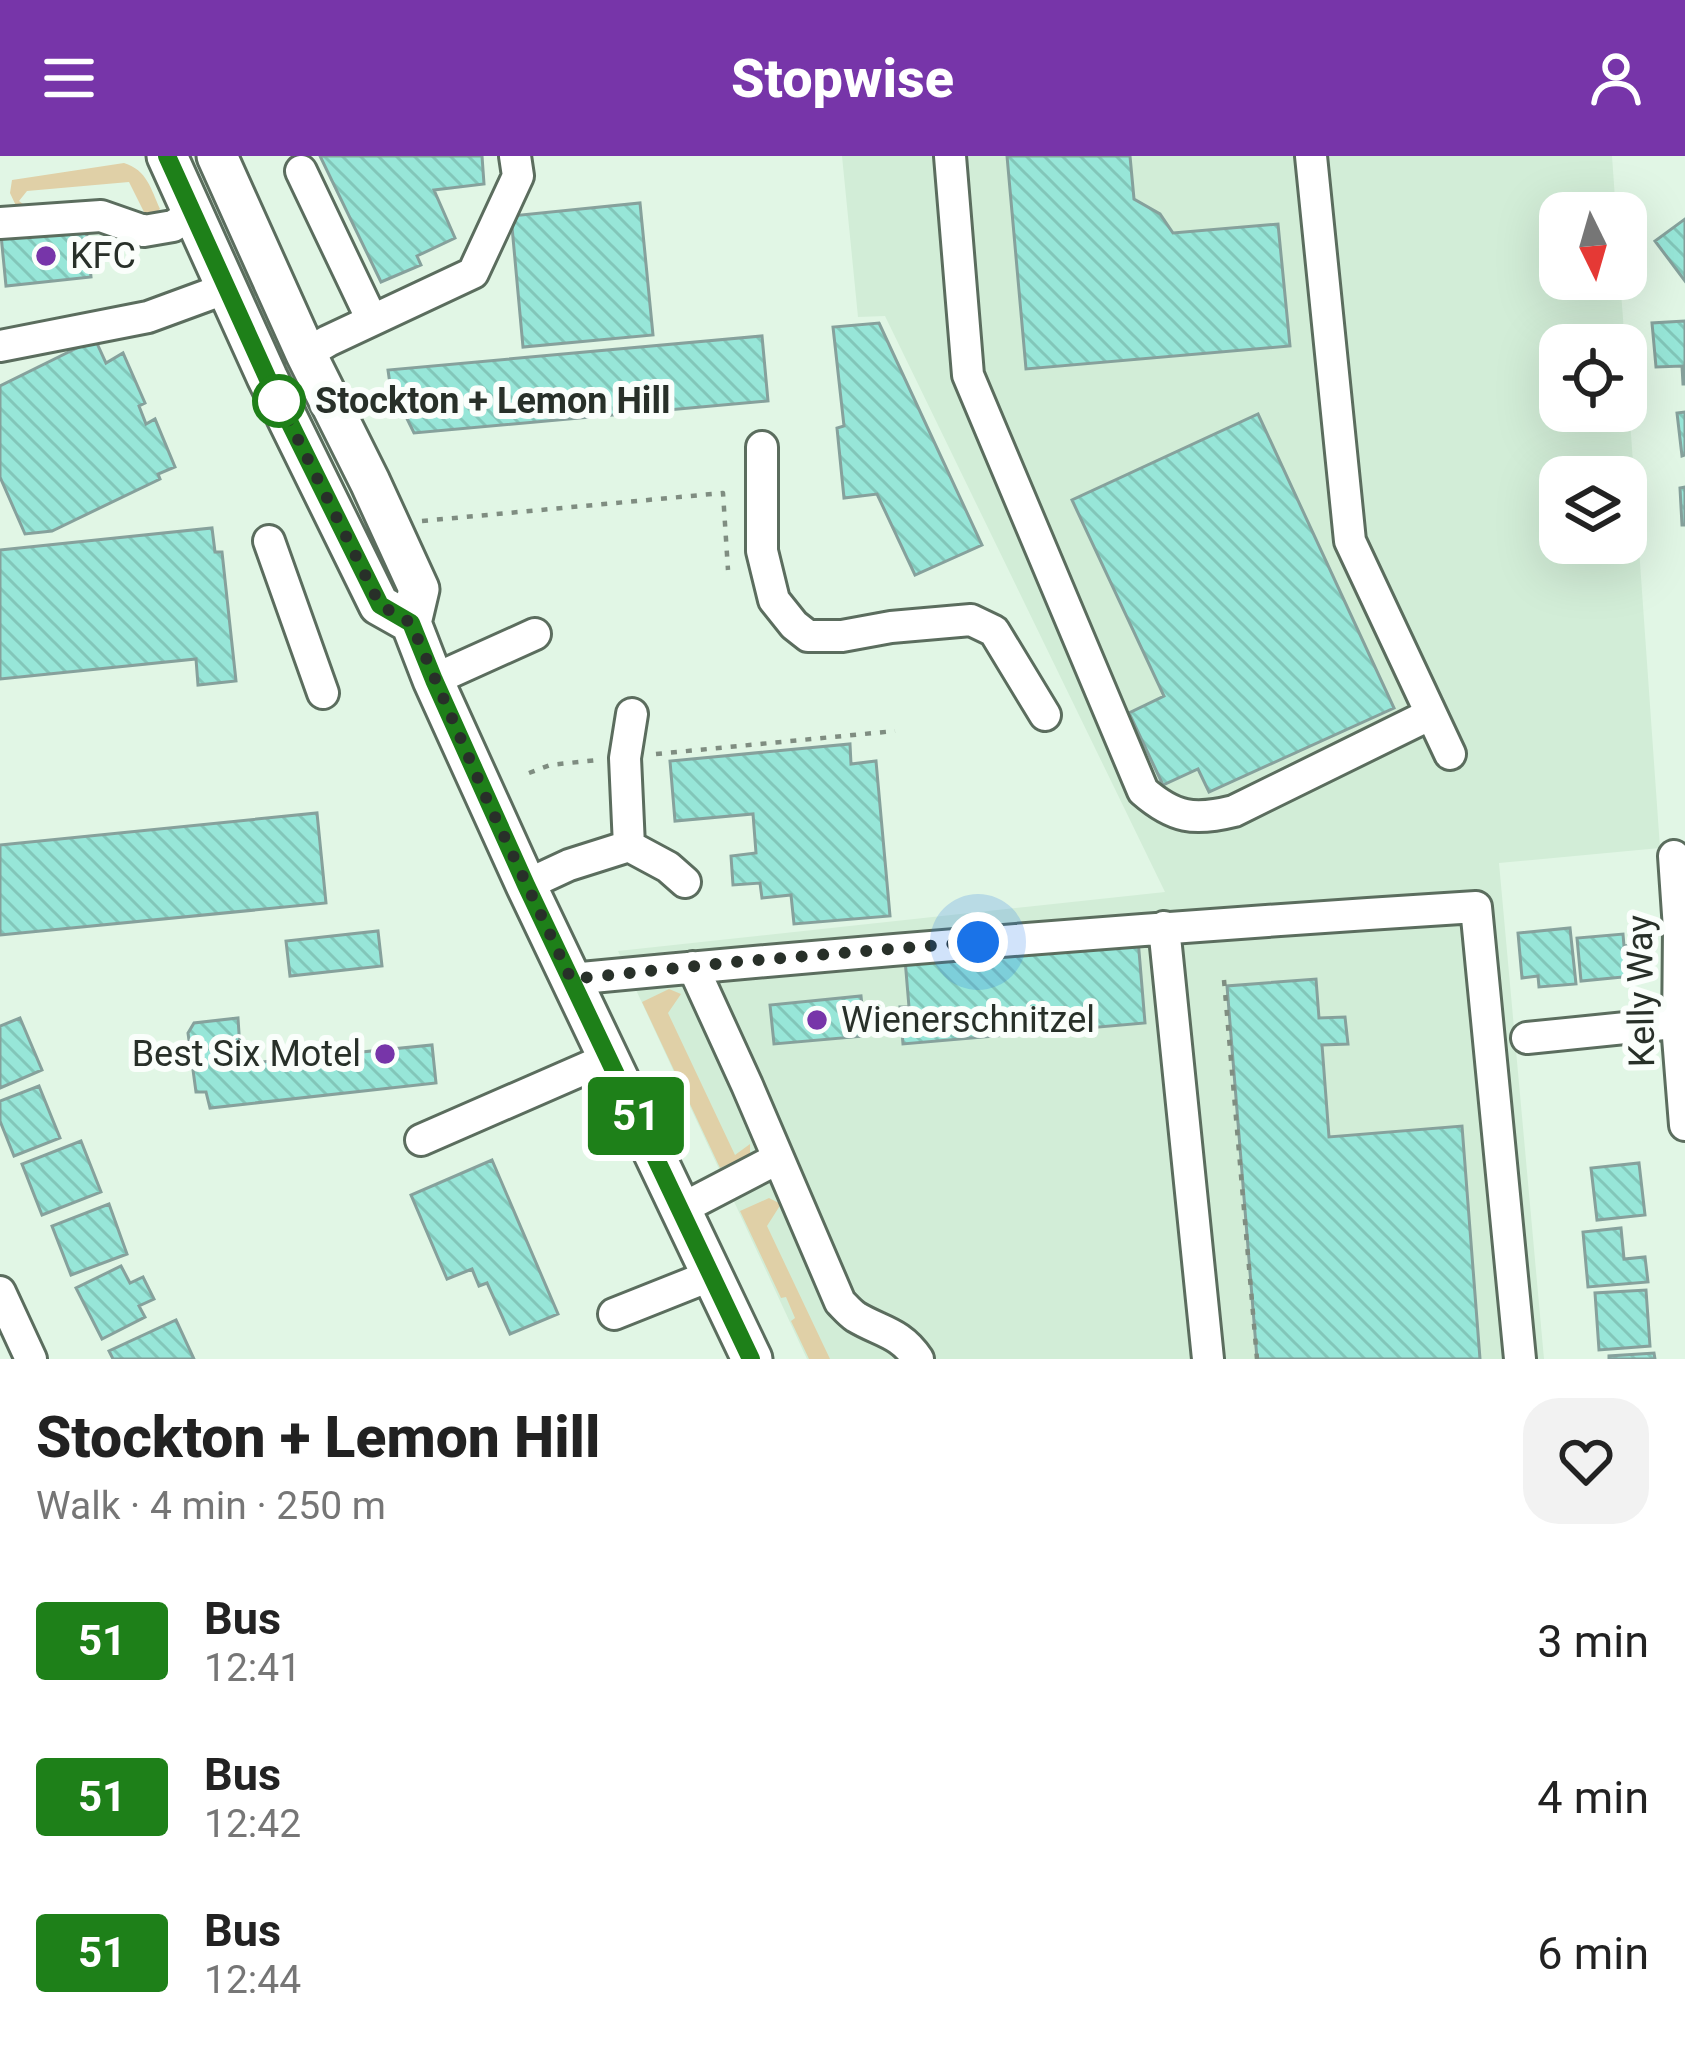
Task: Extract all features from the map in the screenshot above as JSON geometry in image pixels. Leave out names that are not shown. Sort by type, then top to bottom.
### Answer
[{"type":"main road","points":[[166,156],[380,605],[411,623]]},
{"type":"main road","points":[[217,156],[419,589],[411,623],[434,680],[526,885],[752,1359]]},
{"type":"street","points":[[306,354],[473,273],[518,176],[515,156]]},
{"type":"street","points":[[950,156],[968,375],[1143,791],[1164,809],[1182,814],[1209,817],[1234,811],[1431,714]]},
{"type":"street","points":[[1311,156],[1350,541],[1450,754]]},
{"type":"street","points":[[301,171],[372,320]]},
{"type":"street","points":[[0,223],[101,216],[145,231],[173,226],[193,213]]},
{"type":"street","points":[[0,346],[148,317],[227,288]]},
{"type":"street","points":[[762,448],[762,551],[775,600],[794,626],[808,636],[842,636],[971,620],[994,631],[1045,715]]},
{"type":"street","points":[[269,541],[323,693]]},
{"type":"street","points":[[434,680],[535,634]]},
{"type":"street","points":[[629,846],[625,758],[632,714]]},
{"type":"street","points":[[526,885],[629,846],[685,882]]},
{"type":"street","name":"Kelly Way","points":[[1673,856],[1685,1125]]},
{"type":"street","points":[[571,979],[1164,927],[1476,907],[1520,1359]]},
{"type":"street","points":[[1164,927],[1208,1359]]},
{"type":"street","points":[[693,967],[840,1302],[856,1317],[909,1346],[918,1359]]},
{"type":"street","points":[[1527,1038],[1682,1022]]},
{"type":"street","points":[[421,1140],[609,1058]]},
{"type":"street","points":[[680,1209],[777,1159]]},
{"type":"street","points":[[614,1315],[712,1275]]},
{"type":"street","points":[[0,1292],[31,1359]]},
{"type":"path","points":[[412,522],[723,493],[728,570]]},
{"type":"path","points":[[529,773],[550,766],[895,730]]},
{"type":"path","points":[[1224,980],[1257,1359]]},
{"type":"shaded area","points":[[842,156],[1612,156],[1615,192],[1539,192],[1539,300],[1622,300],[1623,324],[1539,324],[1539,432],[1631,432],[1633,456],[1539,456],[1539,564],[1640,564],[1660,848],[1499,863],[1544,1359],[807,1359],[618,951],[1165,892],[885,316],[858,317]]},
{"type":"shaded area","points":[[124,163],[143,175],[160,209],[148,220],[129,182],[27,191],[19,201],[27,207],[17,208],[10,193],[12,180]]},
{"type":"shaded area","points":[[669,989],[681,994],[668,1013],[735,1155],[750,1144],[750,1155],[720,1168],[642,1002]]},
{"type":"shaded area","points":[[769,1198],[781,1204],[767,1226],[830,1359],[809,1359],[791,1321],[795,1318],[786,1297],[781,1298],[740,1211]]},
{"type":"building","points":[[320,156],[482,156],[484,184],[434,190],[455,238],[417,256],[421,265],[381,282]]},
{"type":"building","points":[[1007,156],[1130,156],[1134,199],[1160,214],[1173,233],[1278,224],[1290,346],[1026,369]]},
{"type":"building","points":[[640,203],[653,335],[523,347],[511,216]]},
{"type":"building","points":[[1685,219],[1685,281],[1655,241]]},
{"type":"building","name":"KFC","points":[[86,227],[91,277],[6,286],[1,235]]},
{"type":"building","points":[[1685,321],[1683,384],[1682,366],[1656,367],[1652,323]]},
{"type":"building","points":[[879,323],[982,545],[915,575],[877,494],[844,498],[837,428],[844,426],[833,327]]},
{"type":"building","points":[[762,336],[768,401],[414,433],[388,370]]},
{"type":"building","points":[[95,339],[106,363],[123,353],[145,403],[139,406],[146,424],[155,419],[175,467],[158,474],[160,479],[52,531],[25,534],[0,477],[0,386]]},
{"type":"building","points":[[1685,412],[1685,455],[1682,456],[1677,413]]},
{"type":"building","points":[[1258,414],[1394,708],[1209,792],[1198,769],[1163,785],[1129,713],[1164,696],[1072,500]]},
{"type":"building","points":[[1685,487],[1685,525],[1682,525],[1680,488]]},
{"type":"building","points":[[212,528],[215,552],[222,552],[236,681],[198,685],[196,659],[0,679],[0,550]]},
{"type":"building","points":[[850,744],[851,764],[876,761],[890,916],[794,924],[791,895],[762,898],[760,883],[733,885],[731,856],[756,853],[753,814],[675,821],[670,761]]},
{"type":"building","points":[[317,813],[326,903],[0,935],[0,845]]},
{"type":"building","points":[[1570,928],[1576,984],[1539,987],[1538,976],[1522,978],[1518,933]]},
{"type":"building","points":[[378,931],[382,966],[290,976],[286,941]]},
{"type":"building","points":[[1623,934],[1624,946],[1642,944],[1644,975],[1581,981],[1577,938]]},
{"type":"building","points":[[1138,939],[1145,1023],[903,1044],[900,1007],[909,1007],[905,959]]},
{"type":"building","points":[[1316,979],[1319,1018],[1345,1017],[1348,1044],[1322,1045],[1329,1137],[1462,1126],[1480,1359],[1257,1359],[1227,986]]},
{"type":"building","name":"Wienerschnitzel","points":[[861,996],[865,1036],[774,1044],[770,1005]]},
{"type":"building","points":[[20,1018],[42,1070],[0,1088],[0,1026]]},
{"type":"building","name":"Best Six Motel","points":[[238,1018],[241,1064],[432,1045],[436,1083],[210,1108],[206,1092],[196,1092],[188,1033],[194,1023]]},
{"type":"building","points":[[39,1086],[60,1138],[14,1156],[0,1121],[0,1101]]},
{"type":"building","points":[[81,1141],[101,1192],[42,1215],[22,1164]]},
{"type":"building","points":[[492,1160],[558,1314],[510,1334],[487,1283],[479,1286],[472,1269],[447,1279],[411,1195]]},
{"type":"building","points":[[1639,1163],[1645,1215],[1597,1220],[1591,1168]]},
{"type":"building","points":[[109,1204],[127,1254],[71,1275],[52,1226]]},
{"type":"building","points":[[1621,1228],[1624,1259],[1645,1257],[1648,1282],[1588,1287],[1583,1232]]},
{"type":"building","points":[[121,1266],[130,1283],[143,1277],[154,1299],[139,1306],[145,1317],[102,1339],[76,1288]]},
{"type":"building","points":[[1646,1290],[1650,1346],[1599,1350],[1595,1293]]},
{"type":"building","points":[[176,1320],[194,1359],[113,1359],[109,1351]]},
{"type":"building","points":[[1654,1353],[1655,1359],[1609,1359],[1609,1356]]},
{"type":"bus line","name":"51","points":[[167,156],[267,377],[380,605],[411,623],[526,885],[751,1359]]},
{"type":"place","name":"KFC","points":[[46,256]]},
{"type":"place","name":"Stockton + Lemon Hill","points":[[279,401]]},
{"type":"place","name":"Wienerschnitzel","points":[[817,1020]]},
{"type":"place","name":"Best Six Motel","points":[[385,1054]]},
{"type":"route","points":[[279,401],[380,605],[411,623],[571,979],[978,942]]}]
